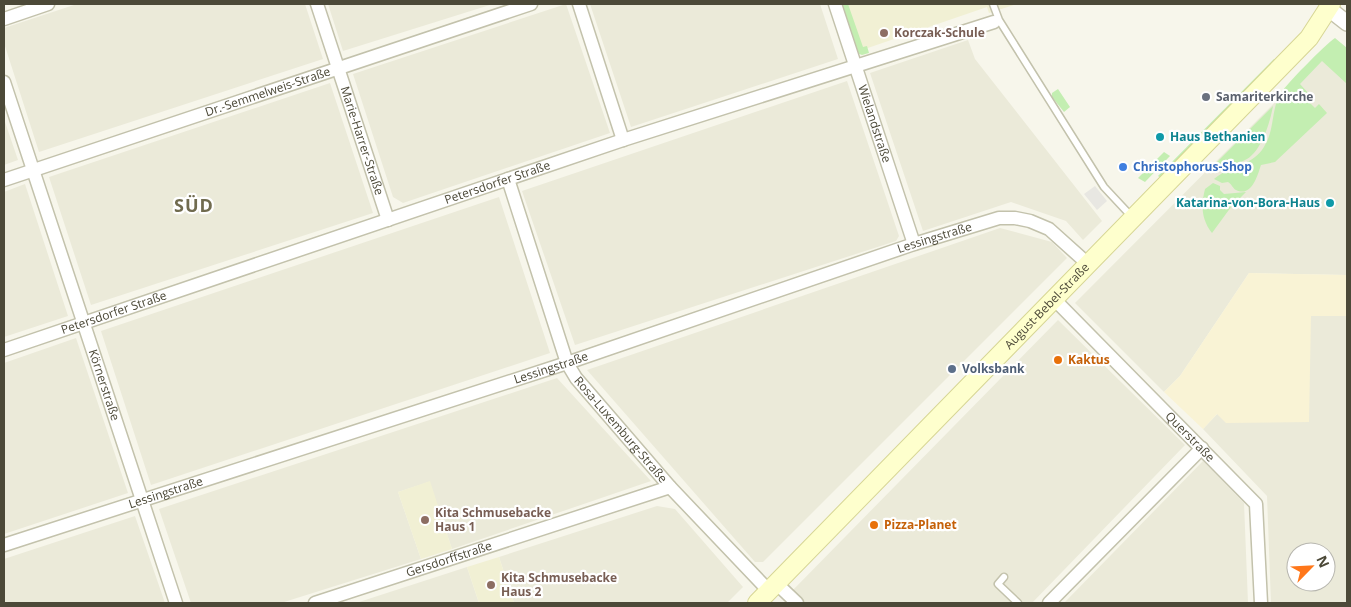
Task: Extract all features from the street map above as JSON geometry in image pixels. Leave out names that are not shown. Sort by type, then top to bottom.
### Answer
[{"type":"main road","name":"August-Bebel-Straße","points":[[768,592],[1053,298],[1309,38],[1330,6]]},
{"type":"street","points":[[4,19],[48,4]]},
{"type":"street","name":"Marie-Harrer-Straße","points":[[317,4],[388,220]]},
{"type":"street","name":"Dr.-Semmelweis-Straße","points":[[4,180],[531,4]]},
{"type":"street","points":[[579,4],[624,140]]},
{"type":"street","name":"Wielandstraße","points":[[835,4],[914,244]]},
{"type":"street","points":[[1330,6],[1347,23]]},
{"type":"street","name":"Petersdorfer Straße","points":[[4,350],[624,140],[994,22]]},
{"type":"street","name":"Körnerstraße","points":[[4,82],[176,603]]},
{"type":"street","name":"Rosa-Luxemburg-Straße","points":[[508,180],[567,363],[576,378],[670,487],[768,592],[797,603]]},
{"type":"street","name":"Lessingstraße","points":[[4,545],[141,499],[567,363],[914,244],[999,218],[1015,218],[1030,221],[1049,229],[1088,264]]},
{"type":"street","name":"Querstraße","points":[[1053,298],[1256,504],[1261,603]]},
{"type":"street","points":[[1049,603],[1202,448]]},
{"type":"street","name":"Gersdorffstraße","points":[[315,603],[670,487]]},
{"type":"lane","points":[[993,4],[998,20],[1104,187],[1133,218]]},
{"type":"lane","points":[[1004,577],[998,584],[1018,603]]},
{"type":"shaded area","points":[[77,4],[305,4],[323,59],[39,152],[4,43],[4,28]]},
{"type":"shaded area","points":[[328,4],[493,4],[343,51]]},
{"type":"shaded area","points":[[566,4],[610,133],[403,203],[393,197],[353,74]]},
{"type":"shaded area","points":[[590,4],[820,4],[838,59],[631,127]]},
{"type":"shaded area","name":"Korczak-Schule","points":[[846,4],[1017,4],[989,13],[987,7],[862,50]]},
{"type":"shaded area","points":[[968,40],[975,59],[1102,221],[1083,240],[1066,221],[1011,202],[923,231],[870,73]]},
{"type":"shaded area","points":[[1335,42],[1347,55],[1347,275],[1249,273],[1180,376],[1164,392],[1075,303]]},
{"type":"shaded area","points":[[847,81],[899,236],[896,241],[575,345],[522,191]]},
{"type":"shaded area","points":[[330,83],[373,213],[91,305],[49,177]]},
{"type":"shaded area","points":[[4,119],[18,160],[4,165]]},
{"type":"shaded area","points":[[25,184],[68,316],[4,337],[4,192]]},
{"type":"shaded area","points":[[1095,186],[1107,201],[1097,210],[1084,194]]},
{"type":"shaded area","points":[[499,197],[550,353],[151,485],[101,331]]},
{"type":"shaded area","points":[[1000,228],[1052,242],[1067,258],[763,562],[755,562],[587,370]]},
{"type":"shaded area","points":[[1249,273],[1347,275],[1347,316],[1311,316],[1309,422],[1226,423],[1217,414],[1203,429],[1164,392],[1180,376]]},
{"type":"shaded area","points":[[1311,315],[1347,316],[1347,603],[1271,603],[1267,496],[1203,429]]},
{"type":"shaded area","points":[[1058,320],[1185,445],[1032,603],[805,603],[792,591]]},
{"type":"shaded area","points":[[76,338],[128,493],[4,534],[4,363]]},
{"type":"shaded area","points":[[557,378],[651,481],[452,549],[429,482],[398,492],[421,559],[281,603],[191,603],[159,509]]},
{"type":"shaded area","points":[[1203,461],[1244,503],[1248,603],[1064,603]]},
{"type":"shaded area","name":"Kita Schmusebacke Haus 1","points":[[430,481],[452,549],[421,559],[398,492]]},
{"type":"shaded area","points":[[657,506],[675,509],[743,587],[727,603],[514,603],[499,557]]},
{"type":"shaded area","points":[[135,516],[165,603],[4,603],[4,559]]},
{"type":"shaded area","name":"Kita Schmusebacke Haus 2","points":[[499,557],[514,603],[479,603],[467,567]]},
{"type":"shaded area","points":[[467,567],[479,603],[356,603]]},
{"type":"green space","points":[[839,4],[848,4],[863,47],[867,46],[869,53],[862,55],[857,53]]},
{"type":"green space","points":[[1335,38],[1347,48],[1347,84],[1322,61],[1300,84],[1309,94],[1305,98],[1315,108],[1319,104],[1327,113],[1275,162],[1261,165],[1253,184],[1246,191],[1236,190],[1228,182],[1222,183],[1214,179],[1252,159],[1262,150],[1269,136],[1277,102],[1282,91]]},
{"type":"green space","points":[[1274,59],[1277,61],[1162,179],[1158,176]]},
{"type":"green space","points":[[1058,89],[1070,107],[1064,112],[1052,97],[1052,93]]},
{"type":"green space","points":[[1273,106],[1265,135],[1252,155],[1244,161],[1217,171],[1212,167]]},
{"type":"green space","points":[[1164,152],[1170,156],[1145,182],[1138,178]]},
{"type":"green space","points":[[1213,183],[1220,186],[1220,190],[1224,194],[1246,192],[1231,207],[1212,233],[1204,217],[1203,201],[1205,189]]},
{"type":"place","name":"Korczak-Schule","points":[[884,33]]},
{"type":"place","name":"Samariterkirche","points":[[1206,97]]},
{"type":"place","name":"Haus Bethanien","points":[[1160,137]]},
{"type":"place","name":"Christophorus-Shop","points":[[1123,167]]},
{"type":"place","name":"Katarina-von-Bora-Haus","points":[[1330,203]]},
{"type":"place","name":"Kaktus","points":[[1058,360]]},
{"type":"place","name":"Volksbank","points":[[952,369]]},
{"type":"place","name":"Kita Schmusebacke Haus 1","points":[[425,520]]},
{"type":"place","name":"Pizza-Planet","points":[[874,525]]},
{"type":"place","name":"Kita Schmusebacke Haus 2","points":[[491,585]]},
{"type":"district","name":"SÜD","points":[[194,206]]}]
